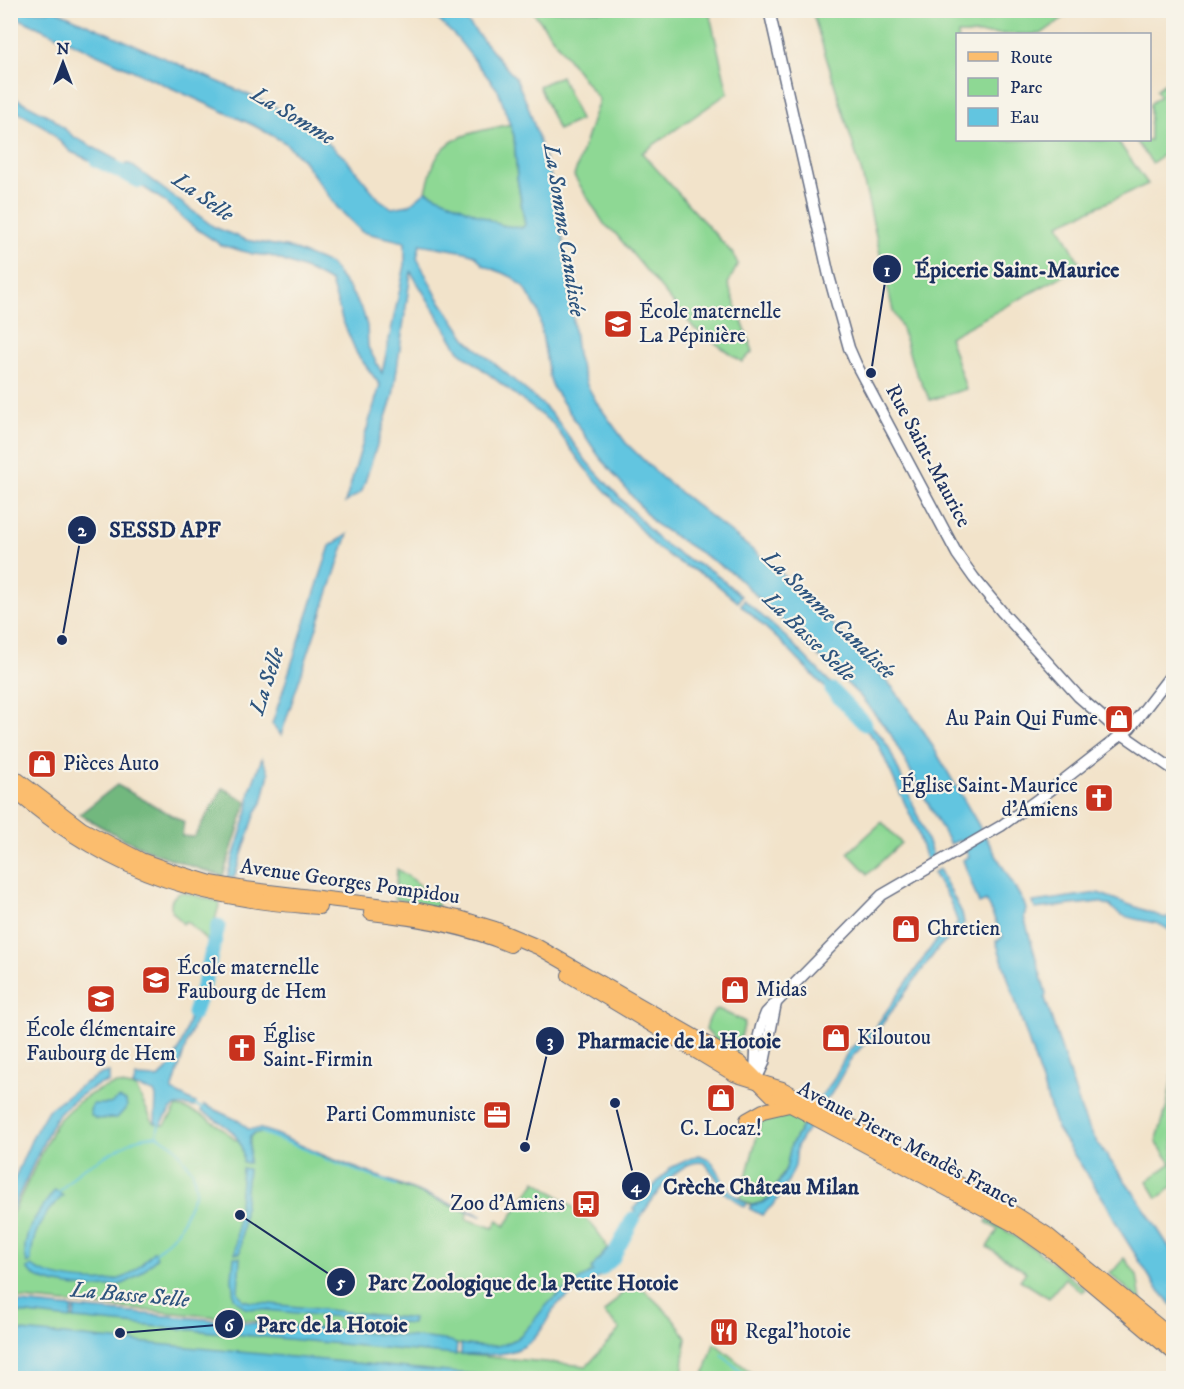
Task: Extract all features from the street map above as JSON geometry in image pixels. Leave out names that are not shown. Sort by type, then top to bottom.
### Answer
[{"type":"main road","points":[[10,774],[82,829],[161,872]]},
{"type":"main road","points":[[10,787],[91,846],[132,866],[161,872]]},
{"type":"main road","name":"Avenue Georges Pompidou","points":[[161,872],[245,889],[391,906],[459,918],[495,929],[538,947],[731,1057],[756,1080]]},
{"type":"main road","name":"Avenue Pierre Mendès France","points":[[756,1080],[772,1095],[789,1105],[1030,1235],[1064,1260],[1173,1353]]},
{"type":"main road","name":"Avenue Pierre Mendès France","points":[[756,1080],[782,1089],[1015,1214],[1046,1234],[1173,1339]]},
{"type":"main road","points":[[747,1120],[763,1111],[789,1105]]},
{"type":"street","name":"Rue Saint-Maurice","points":[[769,10],[828,276],[849,348],[856,364],[957,554],[974,578],[1078,696],[1122,734],[1173,770]]},
{"type":"street","points":[[756,1080],[755,1055],[766,1013],[882,895],[1018,815],[1130,728],[1173,671]]},
{"type":"green space","points":[[536,11],[709,11],[728,93],[642,153],[733,254],[738,264],[728,284],[753,351],[742,362],[694,328],[615,233],[604,224],[574,176],[599,100],[534,13]]},
{"type":"green space","points":[[812,11],[1073,11],[1042,33],[956,33],[956,141],[1118,141],[1148,184],[1059,224],[1081,266],[949,337],[966,389],[930,400],[913,366],[902,329],[893,311],[862,174]]},
{"type":"green space","points":[[561,76],[580,120],[558,130],[539,86]]},
{"type":"green space","points":[[1173,77],[1173,138],[1167,143],[1171,149],[1152,163],[1136,141],[1151,141],[1151,103],[1160,96],[1156,90]]},
{"type":"green space","points":[[511,124],[524,227],[515,228],[490,221],[426,191],[436,159],[450,143],[469,134]]},
{"type":"green space","points":[[117,785],[184,822],[182,836],[194,837],[223,788],[247,802],[223,876],[149,850],[114,834],[80,814]]},
{"type":"green space","points":[[882,822],[901,843],[868,874],[848,853]]},
{"type":"green space","points":[[397,869],[415,881],[438,904],[439,908],[395,899]]},
{"type":"green space","points":[[182,892],[220,902],[209,942],[186,921],[183,924],[172,911],[173,899]]},
{"type":"green space","points":[[718,1009],[745,1022],[737,1052],[715,1040],[706,1030],[711,1015]]},
{"type":"green space","points":[[1173,1071],[1173,1187],[1157,1198],[1147,1181],[1171,1163],[1156,1142],[1167,1106]]},
{"type":"green space","points":[[117,1084],[136,1088],[153,1122],[165,1125],[177,1107],[193,1111],[208,1119],[235,1140],[259,1131],[468,1212],[466,1219],[493,1228],[498,1220],[505,1226],[536,1181],[569,1204],[590,1223],[605,1244],[610,1256],[518,1339],[499,1347],[490,1348],[229,1318],[11,1298],[10,1219],[55,1125],[83,1099],[108,1086]]},
{"type":"green space","points":[[781,1112],[804,1123],[791,1145],[787,1166],[769,1200],[752,1205],[740,1199],[760,1125],[765,1117]]},
{"type":"green space","points":[[988,1219],[1039,1252],[1085,1289],[1082,1292],[1065,1278],[1049,1298],[1020,1280],[1026,1272],[987,1247],[998,1230],[986,1222]]},
{"type":"green space","points":[[1124,1258],[1137,1275],[1141,1301],[1109,1273]]},
{"type":"green space","points":[[634,1280],[673,1318],[686,1337],[682,1378],[11,1378],[10,1312],[587,1366],[620,1329],[604,1313]]},
{"type":"green space","points":[[714,1343],[758,1378],[703,1378]]},
{"type":"water","points":[[11,11],[57,11],[276,107],[315,132],[345,158],[379,199],[392,208],[409,205],[426,191],[501,225],[522,228],[525,225],[517,178],[514,136],[498,90],[457,38],[429,11],[458,11],[516,79],[528,106],[554,187],[565,251],[577,355],[587,385],[626,443],[661,477],[779,571],[894,689],[925,733],[1024,903],[1026,909],[1024,917],[1046,993],[1045,998],[1087,1125],[1173,1253],[1173,1306],[1156,1287],[1121,1232],[1106,1203],[1057,1129],[996,941],[1003,937],[986,901],[979,904],[963,860],[969,856],[960,840],[950,844],[890,733],[860,696],[734,574],[655,524],[598,455],[553,388],[538,310],[524,287],[512,277],[483,265],[475,255],[420,244],[417,258],[437,296],[468,341],[543,405],[587,462],[659,540],[685,558],[712,571],[741,596],[738,602],[709,578],[656,547],[584,467],[553,424],[459,351],[411,272],[393,396],[362,491],[345,503],[380,385],[357,354],[342,319],[331,282],[271,256],[253,254],[221,245],[192,226],[163,200],[122,173],[126,164],[130,164],[214,227],[246,240],[290,248],[330,264],[363,312],[367,326],[368,347],[382,373],[405,265],[405,242],[362,232],[337,207],[302,159],[284,142],[253,125],[11,15]]},
{"type":"water","points":[[11,96],[51,117],[74,137],[117,160],[112,170],[71,152],[45,127],[11,108]]},
{"type":"water","points":[[348,534],[281,735],[272,724],[330,546]]},
{"type":"water","points":[[744,600],[787,638],[849,702],[842,705],[781,642],[741,605]]},
{"type":"water","points":[[855,708],[889,748],[933,856],[926,860],[917,830],[877,742],[848,711]]},
{"type":"water","points":[[262,758],[269,773],[262,803],[256,812],[234,878],[227,877],[248,810],[250,791]]},
{"type":"water","points":[[939,869],[962,913],[964,923],[957,933],[939,947],[877,1031],[852,1057],[823,1104],[818,1100],[832,1082],[849,1050],[876,1026],[937,939],[958,923],[949,899],[933,873]]},
{"type":"water","points":[[1098,893],[1165,918],[1173,916],[1173,932],[1161,925],[1126,917],[1111,906],[1099,902],[1035,909],[1033,902]]},
{"type":"water","points":[[196,994],[204,997],[172,1091],[196,1103],[194,1107],[181,1105],[173,1107],[161,1125],[155,1123],[156,1097],[154,1092],[133,1086],[136,1077],[157,1078],[172,1063],[178,1053]]},
{"type":"water","points":[[109,1072],[109,1082],[79,1097],[54,1120],[11,1212],[11,1187],[33,1136],[48,1110],[83,1084]]},
{"type":"water","points":[[119,1098],[126,1101],[127,1107],[117,1118],[96,1119],[91,1115],[90,1110],[93,1104],[110,1104]]},
{"type":"water","points":[[204,1105],[239,1121],[248,1129],[261,1129],[273,1133],[327,1157],[481,1215],[263,1133],[254,1133],[250,1137],[249,1163],[243,1163],[243,1153],[236,1137],[224,1125],[201,1111]]},
{"type":"water","points":[[804,1123],[810,1125],[797,1146],[795,1166],[775,1203],[762,1215],[750,1209],[752,1205],[771,1198],[786,1169],[791,1145]]},
{"type":"water","points":[[698,1155],[710,1160],[727,1188],[747,1204],[745,1207],[722,1191],[717,1179],[705,1163],[693,1163],[682,1168],[670,1178],[649,1204],[626,1240],[621,1233],[636,1211],[633,1209],[670,1168]]},
{"type":"water","points":[[242,1168],[248,1169],[240,1253],[235,1253]]},
{"type":"water","points":[[55,1190],[63,1196],[44,1217],[33,1243],[31,1262],[27,1264],[25,1243],[28,1233],[37,1215]]},
{"type":"water","points":[[608,1248],[615,1257],[603,1272],[590,1284],[559,1303],[531,1342],[503,1354],[461,1355],[461,1344],[494,1346],[517,1338],[551,1301],[593,1271],[591,1269]]},
{"type":"water","points":[[154,1251],[157,1257],[142,1272],[130,1281],[115,1286],[88,1288],[59,1284],[35,1275],[27,1269],[32,1266],[51,1275],[77,1280],[116,1280],[133,1272]]},
{"type":"water","points":[[234,1257],[240,1257],[238,1292],[243,1300],[413,1319],[412,1324],[245,1308],[234,1298],[232,1278]]},
{"type":"water","points":[[11,1302],[73,1308],[71,1319],[11,1312]]},
{"type":"water","points":[[75,1308],[451,1341],[457,1345],[456,1355],[74,1319]]},
{"type":"water","points":[[11,1330],[511,1378],[11,1378]]},
{"type":"waterway","name":"La Selle","points":[[97,160],[140,181]]},
{"type":"waterway","name":"La Basse Selle","points":[[832,690],[865,724]]},
{"type":"waterway","name":"La Selle","points":[[194,1013],[206,977],[218,926]]},
{"type":"waterway","points":[[193,1104],[204,1109]]},
{"type":"waterway","points":[[154,1254],[178,1231],[196,1191],[193,1172],[175,1147],[157,1135],[159,1124]]},
{"type":"waterway","points":[[262,1133],[329,1161],[396,1185]]},
{"type":"waterway","points":[[58,1193],[80,1170],[136,1139],[157,1135]]},
{"type":"waterway","name":"La Basse Selle","points":[[601,1269],[612,1259],[633,1219]]},
{"type":"waterway","points":[[722,1355],[748,1378]]},
{"type":"place","name":"École maternelle La Pépinière","points":[[618,324]]},
{"type":"place","name":"Épicerie Saint-Maurice","points":[[871,373]]},
{"type":"place","name":"SESSD APF","points":[[62,640]]},
{"type":"place","name":"Au Pain Qui Fume","points":[[1119,719]]},
{"type":"place","name":"Pièces Auto","points":[[42,764]]},
{"type":"place","name":"Église Saint-Maurice d'Amiens","points":[[1099,798]]},
{"type":"place","name":"Chretien","points":[[906,929]]},
{"type":"place","name":"École maternelle Faubourg de Hem","points":[[156,980]]},
{"type":"place","name":"Midas","points":[[735,990]]},
{"type":"place","name":"École élémentaire Faubourg de Hem","points":[[101,999]]},
{"type":"place","name":"Kiloutou","points":[[836,1038]]},
{"type":"place","name":"Église Saint-Firmin","points":[[242,1048]]},
{"type":"place","name":"C. Locaz!","points":[[721,1098]]},
{"type":"place","name":"Crèche Château Milan","points":[[615,1103]]},
{"type":"place","name":"Parti Communiste","points":[[497,1115]]},
{"type":"place","name":"Pharmacie de la Hotoie","points":[[525,1147]]},
{"type":"place","name":"Zoo d'Amiens","points":[[586,1204]]},
{"type":"place","name":"Parc Zoologique de la Petite Hotoie","points":[[240,1215]]},
{"type":"place","name":"Regal'hotoie","points":[[724,1332]]},
{"type":"place","name":"Parc de la Hotoie","points":[[120,1333]]},
{"type":"water label","name":"La Somme","points":[[293,116]]},
{"type":"water label","name":"La Somme Canalisée","points":[[564,230]]},
{"type":"water label","name":"La Somme Canalisée","points":[[829,615]]}]
